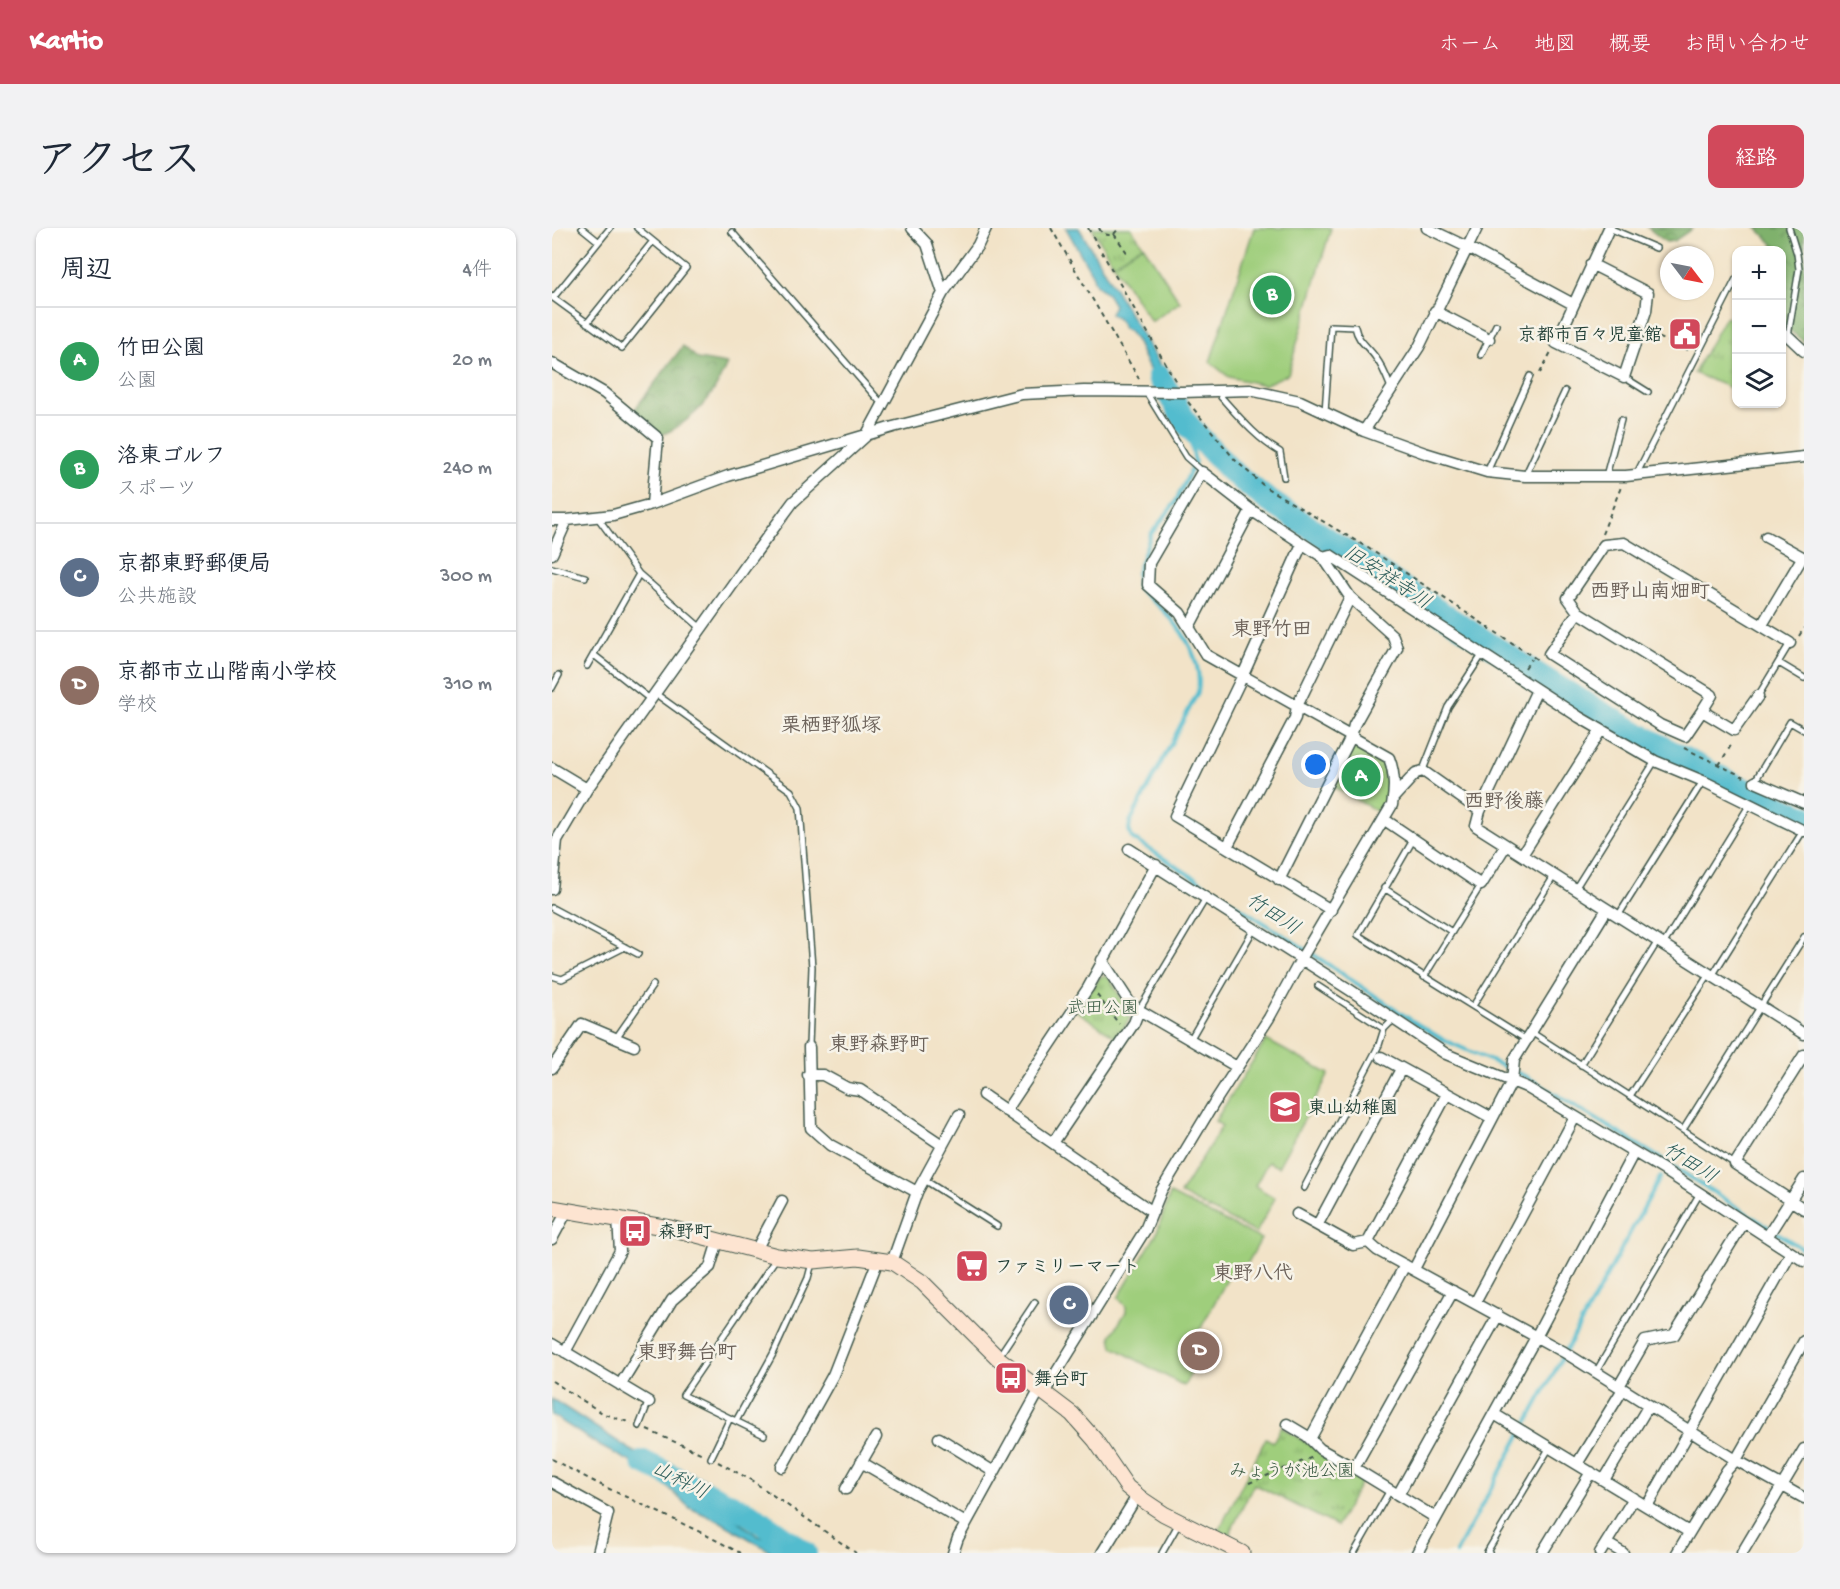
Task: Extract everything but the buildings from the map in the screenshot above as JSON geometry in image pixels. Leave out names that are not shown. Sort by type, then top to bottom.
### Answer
[{"type":"street","points":[[912,228],[927,244],[943,292]]},
{"type":"street","points":[[552,889],[554,839],[701,628],[794,502],[866,436],[943,292],[978,244],[986,228]]},
{"type":"street","points":[[1427,228],[1573,304]]},
{"type":"street","points":[[1364,431],[1419,347],[1477,228]]},
{"type":"street","points":[[1591,264],[1648,293],[1646,311],[1623,377],[1556,343],[1591,264],[1609,228]]},
{"type":"street","points":[[1436,311],[1489,339]]},
{"type":"street","points":[[1786,334],[1804,351]]},
{"type":"street","points":[[552,363],[604,393],[658,438],[652,504]]},
{"type":"street","points":[[552,520],[598,518],[652,504],[728,476],[893,427],[1022,394],[1084,391],[1250,390],[1300,401],[1364,431],[1425,453],[1487,472],[1525,476],[1631,475],[1804,457]]},
{"type":"street","points":[[953,1553],[957,1538],[994,1472],[1041,1392],[1145,1230],[1161,1191],[1269,1018],[1330,910],[1385,820],[1394,797],[1393,768],[1389,758],[1351,737],[1243,675],[1206,655],[1180,613],[1148,585],[1149,563],[1200,470],[1251,510],[1323,557],[1350,597],[1393,636],[1396,648],[1354,725],[1351,737],[1279,880]]},
{"type":"street","points":[[1189,627],[1251,510]]},
{"type":"street","points":[[552,554],[567,520]]},
{"type":"street","points":[[1762,625],[1803,558],[1766,537]]},
{"type":"street","points":[[1578,612],[1549,654],[1660,725],[1685,736],[1712,694],[1578,612],[1568,598],[1604,545],[1624,543],[1790,643]]},
{"type":"street","points":[[1302,544],[1243,675],[1175,816],[1330,910]]},
{"type":"street","points":[[1323,557],[1330,555],[1536,690],[1655,761],[1703,781],[1804,831]]},
{"type":"street","points":[[1227,847],[1295,718],[1297,706],[1350,597]]},
{"type":"street","points":[[1536,690],[1480,811],[1476,826],[1804,1034]]},
{"type":"street","points":[[1702,711],[1734,730],[1758,696]]},
{"type":"street","points":[[1522,855],[1601,730]]},
{"type":"street","points":[[552,768],[587,789]]},
{"type":"street","points":[[1394,797],[1416,773],[1423,771],[1480,811]]},
{"type":"street","points":[[1755,782],[1804,803]]},
{"type":"street","points":[[1385,820],[1481,885],[1506,845]]},
{"type":"street","points":[[1129,849],[1303,957],[1446,1054],[1512,1078],[1744,1222],[1771,1232],[1791,1252],[1804,1261]]},
{"type":"street","points":[[1006,1111],[1088,988],[1156,865]]},
{"type":"street","points":[[1310,1439],[1492,1118],[1512,1078],[1514,1060],[1527,1035],[1607,909]]},
{"type":"street","points":[[1102,960],[1130,1003],[1237,1067]]},
{"type":"street","points":[[1053,1143],[1129,1030],[1139,1010]]},
{"type":"street","points":[[552,1068],[582,1024],[634,1046]]},
{"type":"street","points":[[809,1047],[811,1128],[830,1145],[917,1192]]},
{"type":"street","points":[[1804,1055],[1735,1164],[1804,1209]]},
{"type":"street","points":[[1381,1056],[1492,1118]]},
{"type":"street","points":[[1318,1224],[1401,1068]]},
{"type":"street","points":[[808,1075],[823,1074],[847,1088],[860,1090],[942,1145]]},
{"type":"street","points":[[1368,1242],[1447,1094]]},
{"type":"street","points":[[983,1095],[1153,1212]]},
{"type":"street","points":[[782,1467],[833,1375],[923,1179],[959,1115]]},
{"type":"street","points":[[1475,1303],[1575,1117]]},
{"type":"street","points":[[1417,1553],[1536,1337],[1634,1152]]},
{"type":"street","points":[[1771,1232],[1804,1179]]},
{"type":"street","points":[[756,1250],[782,1201]]},
{"type":"street","points":[[552,1239],[560,1210],[670,1228],[777,1256],[813,1261],[858,1257],[885,1261],[922,1282],[998,1358],[1072,1414],[1095,1440],[1127,1487],[1137,1496],[1164,1514],[1242,1553]]},
{"type":"street","points":[[1297,1214],[1353,1245],[1368,1242],[1566,1353],[1736,1460],[1804,1498]]},
{"type":"street","points":[[565,1352],[620,1251],[618,1220]]},
{"type":"street","points":[[1577,1464],[1646,1341],[1674,1335],[1744,1222]]},
{"type":"street","points":[[620,1385],[672,1300],[710,1267],[718,1241]]},
{"type":"street","points":[[1647,1506],[1791,1252]]},
{"type":"street","points":[[1354,1468],[1452,1291]]},
{"type":"street","points":[[1394,1492],[1498,1316]]},
{"type":"street","points":[[1677,1553],[1727,1470],[1736,1460],[1804,1341]]},
{"type":"street","points":[[552,1344],[649,1402]]},
{"type":"street","points":[[1604,1480],[1649,1405]]},
{"type":"street","points":[[1494,1414],[1689,1532]]},
{"type":"street","points":[[1287,1424],[1310,1439],[1320,1449],[1436,1518]]},
{"type":"street","points":[[846,1489],[876,1437]]},
{"type":"street","points":[[939,1438],[994,1472]]},
{"type":"street","points":[[1742,1553],[1804,1449]]},
{"type":"street","points":[[861,1462],[966,1523]]},
{"type":"street","points":[[1542,1553],[1591,1472]]},
{"type":"street","points":[[552,1482],[608,1513],[598,1553]]},
{"type":"street","points":[[1102,1553],[1137,1496]]},
{"type":"street","points":[[1623,1553],[1604,1548],[1634,1498]]},
{"type":"lane","points":[[582,228],[598,241]]},
{"type":"lane","points":[[610,228],[553,297],[622,348],[686,268],[638,228]]},
{"type":"lane","points":[[1609,228],[1656,248]]},
{"type":"lane","points":[[1786,328],[1799,269],[1789,228]]},
{"type":"lane","points":[[732,232],[884,405]]},
{"type":"lane","points":[[588,323],[653,241]]},
{"type":"lane","points":[[1631,475],[1732,290]]},
{"type":"lane","points":[[1481,355],[1496,325]]},
{"type":"lane","points":[[1325,412],[1331,326],[1355,327],[1358,338],[1376,356],[1391,388]]},
{"type":"lane","points":[[1487,472],[1530,376]]},
{"type":"lane","points":[[1623,377],[1648,392]]},
{"type":"lane","points":[[1220,391],[1221,397],[1254,434],[1280,452],[1284,477]]},
{"type":"lane","points":[[1525,476],[1565,391]]},
{"type":"lane","points":[[1146,392],[1186,457],[1200,470]]},
{"type":"lane","points":[[1606,476],[1621,420]]},
{"type":"lane","points":[[598,518],[639,574],[701,628]]},
{"type":"lane","points":[[552,568],[585,577]]},
{"type":"lane","points":[[587,666],[639,574]]},
{"type":"lane","points":[[1758,696],[1790,643]]},
{"type":"lane","points":[[594,655],[791,791],[800,808],[812,967],[809,1047]]},
{"type":"lane","points":[[1423,771],[1448,707],[1482,655]]},
{"type":"lane","points":[[1779,663],[1804,678]]},
{"type":"lane","points":[[552,688],[559,675]]},
{"type":"lane","points":[[1755,782],[1790,722],[1804,730]]},
{"type":"lane","points":[[1575,889],[1655,761]]},
{"type":"lane","points":[[1618,916],[1703,781]]},
{"type":"lane","points":[[1581,1065],[1750,804]]},
{"type":"lane","points":[[1630,1096],[1804,831]]},
{"type":"lane","points":[[1413,840],[1358,935],[1473,1006],[1581,1065],[1735,1164]]},
{"type":"lane","points":[[1473,1006],[1554,876]]},
{"type":"lane","points":[[1424,977],[1481,885]]},
{"type":"lane","points":[[1384,888],[1452,932]]},
{"type":"lane","points":[[1139,1010],[1206,898]]},
{"type":"lane","points":[[552,908],[638,954]]},
{"type":"lane","points":[[1190,1040],[1255,928]]},
{"type":"lane","points":[[1683,1130],[1804,936]]},
{"type":"lane","points":[[552,976],[562,979],[625,947]]},
{"type":"lane","points":[[615,1039],[653,986]]},
{"type":"lane","points":[[1318,986],[1384,1029]]},
{"type":"lane","points":[[1304,1188],[1379,1045],[1384,1029],[1393,1020]]},
{"type":"lane","points":[[923,1179],[997,1226]]},
{"type":"lane","points":[[1596,1372],[1700,1193]]},
{"type":"lane","points":[[764,1435],[683,1395],[777,1256]]},
{"type":"lane","points":[[711,1458],[774,1354],[808,1278],[813,1261]]},
{"type":"lane","points":[[998,1358],[1035,1302]]},
{"type":"lane","points":[[639,1426],[649,1402]]},
{"type":"lane","points":[[1489,1553],[1487,1552],[1550,1447]]},
{"type":"lane","points":[[1354,1553],[1394,1492]]},
{"type":"lane","points":[[1162,1553],[1180,1522]]},
{"type":"path","points":[[1051,228],[1146,392]]},
{"type":"path","points":[[1088,228],[1188,404],[1235,460],[1265,487],[1368,548],[1540,661]]},
{"type":"path","points":[[1100,228],[1105,234],[1114,234]]},
{"type":"path","points":[[1114,234],[1119,228]]},
{"type":"path","points":[[1114,234],[1128,254]]},
{"type":"path","points":[[1639,330],[1698,354]]},
{"type":"path","points":[[1530,376],[1538,377],[1556,343]]},
{"type":"path","points":[[1604,545],[1602,532],[1631,475]]},
{"type":"path","points":[[1523,672],[1531,659]]},
{"type":"path","points":[[1719,765],[1733,741],[1734,730]]},
{"type":"path","points":[[1677,745],[1755,782]]},
{"type":"path","points":[[1088,988],[1097,995],[1117,1023],[1129,1030]]},
{"type":"path","points":[[1249,1483],[1314,1457]]},
{"type":"path","points":[[552,1459],[741,1553]]},
{"type":"green space","points":[[1092,228],[1131,228],[1143,245],[1113,264]]},
{"type":"green space","points":[[1254,228],[1331,228],[1288,374],[1264,385],[1229,377],[1210,362]]},
{"type":"green space","points":[[1648,228],[1693,228],[1674,241],[1666,242]]},
{"type":"green space","points":[[1757,228],[1804,228],[1804,342],[1786,327],[1786,246],[1773,246]]},
{"type":"green space","points":[[1143,245],[1180,302],[1151,322],[1113,264]]},
{"type":"green space","points":[[1725,317],[1732,320],[1732,388],[1694,373]]},
{"type":"green space","points":[[683,346],[698,359],[727,364],[710,397],[697,411],[674,429],[659,435],[632,413]]},
{"type":"green space","points":[[1359,747],[1382,759],[1390,795],[1380,813],[1332,786],[1351,749]]},
{"type":"green space","name":"武田公園","points":[[1101,976],[1109,977],[1130,1018],[1117,1038],[1077,1011]]},
{"type":"green space","points":[[1266,1040],[1329,1074],[1278,1167],[1268,1162],[1255,1186],[1275,1198],[1256,1233],[1180,1194],[1222,1126],[1215,1121]]},
{"type":"green space","points":[[1170,1194],[1261,1239],[1245,1268],[1236,1263],[1188,1352],[1198,1360],[1184,1386],[1113,1347],[1111,1336],[1126,1312],[1126,1306],[1118,1298],[1156,1235]]},
{"type":"green space","name":"みょうが池公園","points":[[1281,1427],[1363,1478],[1337,1526],[1254,1484],[1228,1537],[1219,1530],[1266,1438],[1273,1442]]},
{"type":"water","points":[[1066,228],[1079,228],[1183,404],[1166,406],[1136,341],[1129,331],[1123,329],[1120,321],[1110,314],[1114,305],[1096,284]]},
{"type":"water","points":[[552,1399],[718,1506],[758,1536],[772,1540],[791,1553],[773,1553],[721,1522],[690,1508],[654,1474],[600,1446],[552,1415]]},
{"type":"waterway","name":"旧安祥寺川","points":[[1159,377],[1187,424],[1231,471],[1266,499],[1596,710],[1733,784],[1804,817]]},
{"type":"waterway","name":"竹田川","points":[[1187,424],[1195,462],[1175,503],[1151,534],[1137,573],[1137,587],[1165,612],[1186,638],[1198,670],[1198,692],[1130,822],[1129,830],[1132,838],[1411,1020],[1442,1039],[1527,1077],[1804,1250]]},
{"type":"waterway","points":[[1456,1553],[1661,1176]]},
{"type":"waterway","name":"山科川","points":[[643,1462],[750,1514],[805,1553]]},
{"type":"place","name":"洛東ゴルフ","points":[[1272,295]]},
{"type":"place","name":"京都市百々児童館","points":[[1685,334]]},
{"type":"place","name":"竹田公園","points":[[1361,777]]},
{"type":"place","name":"東山幼稚園","points":[[1285,1107]]},
{"type":"place","name":"森野町","points":[[635,1231]]},
{"type":"place","name":"ファミリーマート","points":[[972,1266]]},
{"type":"place","name":"京都東野郵便局","points":[[1069,1305]]},
{"type":"place","name":"京都市立山階南小学校","points":[[1200,1351]]},
{"type":"place","name":"舞台町","points":[[1011,1378]]},
{"type":"district","name":"西野山南畑町","points":[[1650,590]]},
{"type":"district","name":"東野竹田","points":[[1272,628]]},
{"type":"district","name":"栗栖野狐塚","points":[[831,724]]},
{"type":"district","name":"西野後藤","points":[[1504,800]]},
{"type":"district","name":"東野森野町","points":[[879,1043]]},
{"type":"district","name":"東野八代","points":[[1253,1272]]},
{"type":"district","name":"東野舞台町","points":[[687,1351]]}]
